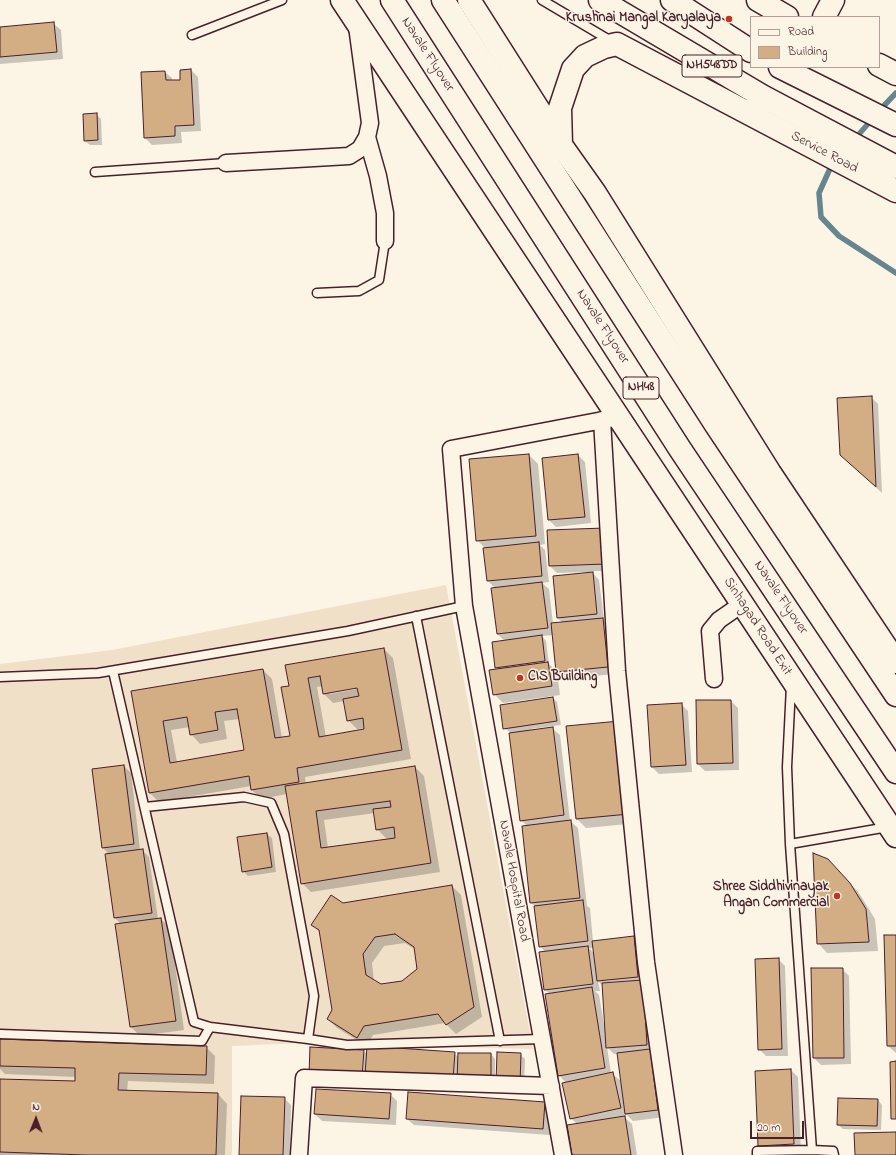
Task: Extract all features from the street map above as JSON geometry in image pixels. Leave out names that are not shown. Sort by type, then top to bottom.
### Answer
[{"type":"main road","name":"Sinhagad Road Exit","points":[[342,0],[611,419],[742,604],[893,831]]},
{"type":"main road","name":"Navale Flyover","points":[[392,0],[680,449],[896,772]]},
{"type":"main road","points":[[443,0],[720,432],[896,694]]},
{"type":"main road","points":[[469,0],[561,145],[595,193],[770,473],[896,662]]},
{"type":"main road","name":"NH548DD","points":[[600,0],[757,105],[825,129],[895,166]]},
{"type":"main road","name":"NH548DD","points":[[672,0],[750,50]]},
{"type":"main road","points":[[758,0],[785,16]]},
{"type":"main road","points":[[824,16],[832,0]]},
{"type":"main road","points":[[561,145],[560,108],[573,69],[585,56],[604,47],[617,44],[757,105]]},
{"type":"main road","points":[[880,66],[896,74]]},
{"type":"main road","points":[[791,70],[831,94],[896,125]]},
{"type":"main road","name":"Service Road","points":[[757,105],[818,149],[891,188]]},
{"type":"street","points":[[226,163],[349,156],[360,149],[367,137],[370,123],[357,24]]},
{"type":"street","points":[[367,137],[378,176],[385,213],[385,241]]},
{"type":"street","points":[[611,419],[616,671],[646,962],[674,1155]]},
{"type":"street","name":"Navale Hospital Road","points":[[563,1155],[464,606],[451,449],[611,419]]},
{"type":"street","points":[[714,679],[710,631],[719,620],[742,604]]},
{"type":"street","points":[[299,1155],[304,1078],[551,1086]]},
{"type":"lane","points":[[192,35],[282,0]]},
{"type":"lane","points":[[542,0],[617,44]]},
{"type":"lane","points":[[95,172],[226,163]]},
{"type":"lane","points":[[317,293],[359,291],[379,280],[385,241]]},
{"type":"lane","points":[[0,676],[98,673],[113,671],[348,631],[464,606]]},
{"type":"lane","points":[[416,616],[500,1041]]},
{"type":"lane","points":[[113,671],[194,1022],[210,1027],[347,1045],[542,1039]]},
{"type":"lane","points":[[792,679],[787,767],[790,844],[812,1150]]},
{"type":"lane","points":[[145,807],[244,797],[271,803],[284,834],[314,996],[308,1039]]},
{"type":"lane","points":[[790,844],[893,831]]},
{"type":"lane","points":[[0,1034],[202,1041],[210,1027]]},
{"type":"lane","points":[[757,1155],[757,1151],[812,1150],[834,1151],[834,1155]]},
{"type":"shaded area","points":[[446,585],[533,1049],[304,1043],[232,1046],[232,1155],[0,1155],[0,664],[112,650]]},
{"type":"building","points":[[54,22],[57,52],[0,57],[0,27]]},
{"type":"building","points":[[191,69],[194,125],[175,126],[175,136],[144,138],[141,72],[165,71],[166,80],[180,80],[180,70]]},
{"type":"building","points":[[97,113],[98,140],[84,141],[83,114]]},
{"type":"building","points":[[872,396],[876,487],[840,455],[837,398]]},
{"type":"building","points":[[529,454],[536,536],[476,541],[469,459]]},
{"type":"building","points":[[578,454],[585,517],[548,520],[542,458]]},
{"type":"building","points":[[605,528],[606,564],[549,566],[547,530]]},
{"type":"building","points":[[539,542],[542,576],[487,581],[483,548]]},
{"type":"building","points":[[593,572],[597,614],[557,618],[553,576]]},
{"type":"building","points":[[542,582],[548,628],[497,634],[491,588]]},
{"type":"building","points":[[603,618],[608,667],[556,672],[551,623]]},
{"type":"building","points":[[542,635],[545,661],[495,668],[492,642]]},
{"type":"building","points":[[384,648],[402,750],[297,768],[299,782],[251,790],[249,776],[149,793],[131,691],[263,669],[275,738],[290,736],[281,687],[289,686],[285,665]],"holes":[[[320,676],[323,694],[357,688],[359,696],[343,699],[347,721],[363,718],[364,729],[319,737],[308,678]],[[237,709],[244,750],[170,763],[163,721],[187,717],[190,735],[218,730],[215,712]]]},
{"type":"building","name":"CIS Building","points":[[548,662],[552,686],[493,695],[489,670]]},
{"type":"building","points":[[553,697],[557,721],[503,729],[500,705]]},
{"type":"building","points":[[696,700],[731,700],[733,763],[697,764]]},
{"type":"building","points":[[682,703],[686,765],[651,767],[647,705]]},
{"type":"building","points":[[620,721],[629,814],[576,819],[566,726]]},
{"type":"building","points":[[553,727],[564,815],[520,821],[509,733]]},
{"type":"building","points":[[124,765],[134,844],[102,848],[92,769]]},
{"type":"building","points":[[415,766],[431,863],[301,884],[285,786]],"holes":[[[390,801],[391,807],[373,809],[376,830],[394,827],[395,838],[321,848],[316,811]]]},
{"type":"building","points":[[571,820],[580,898],[530,903],[522,826]]},
{"type":"building","points":[[267,833],[272,867],[242,872],[237,837]]},
{"type":"building","points":[[143,849],[152,913],[114,918],[105,854]]},
{"type":"building","name":"Shree Siddhivinayak Angan Commercial","points":[[813,853],[828,859],[850,883],[866,909],[869,942],[817,944]]},
{"type":"building","points":[[452,885],[474,1007],[446,1025],[438,1014],[364,1026],[357,1038],[327,1019],[332,1010],[319,930],[311,925],[331,895],[343,903]],"holes":[[[395,934],[414,947],[417,969],[402,981],[381,984],[366,975],[363,954],[375,937]]]},
{"type":"building","points":[[583,900],[588,941],[539,947],[534,906]]},
{"type":"building","points":[[161,918],[176,1021],[130,1027],[115,924]]},
{"type":"building","points":[[884,935],[896,935],[896,1046],[887,1046]]},
{"type":"building","points":[[634,936],[638,977],[597,981],[592,941]]},
{"type":"building","points":[[588,946],[593,984],[544,990],[539,952]]},
{"type":"building","points":[[779,958],[782,1049],[758,1050],[755,959]]},
{"type":"building","points":[[811,968],[843,968],[844,1058],[813,1058]]},
{"type":"building","points":[[643,980],[647,1045],[606,1048],[602,983]]},
{"type":"building","points":[[592,987],[605,1068],[558,1076],[545,994]]},
{"type":"building","points":[[0,1039],[207,1046],[206,1075],[119,1073],[118,1090],[218,1093],[216,1155],[86,1155],[0,1152],[0,1079],[75,1081],[75,1068],[0,1066]]},
{"type":"building","points":[[367,1046],[455,1052],[453,1080],[365,1075]]},
{"type":"building","points":[[310,1047],[364,1050],[362,1077],[309,1075]]},
{"type":"building","points":[[650,1049],[658,1110],[625,1114],[617,1053]]},
{"type":"building","points":[[497,1052],[521,1053],[520,1084],[496,1084]]},
{"type":"building","points":[[458,1053],[491,1053],[491,1081],[457,1081]]},
{"type":"building","points":[[896,1061],[896,1119],[891,1119],[890,1062]]},
{"type":"building","points":[[791,1069],[794,1144],[758,1146],[755,1071]]},
{"type":"building","points":[[613,1072],[621,1108],[570,1119],[562,1083]]},
{"type":"building","points":[[316,1089],[391,1093],[389,1119],[314,1114]]},
{"type":"building","points":[[408,1092],[545,1102],[543,1129],[406,1119]]},
{"type":"building","points":[[241,1096],[285,1097],[283,1155],[239,1155]]},
{"type":"building","points":[[838,1098],[878,1099],[877,1126],[837,1125]]},
{"type":"building","points":[[625,1116],[631,1155],[572,1155],[567,1125]]},
{"type":"building","points":[[896,1132],[896,1155],[855,1155],[854,1133]]},
{"type":"waterway","points":[[879,111],[896,93]]},
{"type":"waterway","points":[[854,140],[873,118]]},
{"type":"waterway","points":[[833,162],[819,193],[821,217],[839,236],[896,273]]},
{"type":"place","name":"Krushnai Mangal Karyalaya","points":[[729,19]]},
{"type":"place","name":"CIS Building","points":[[520,678]]},
{"type":"place","name":"Shree Siddhivinayak Angan Commercial","points":[[837,896]]}]
